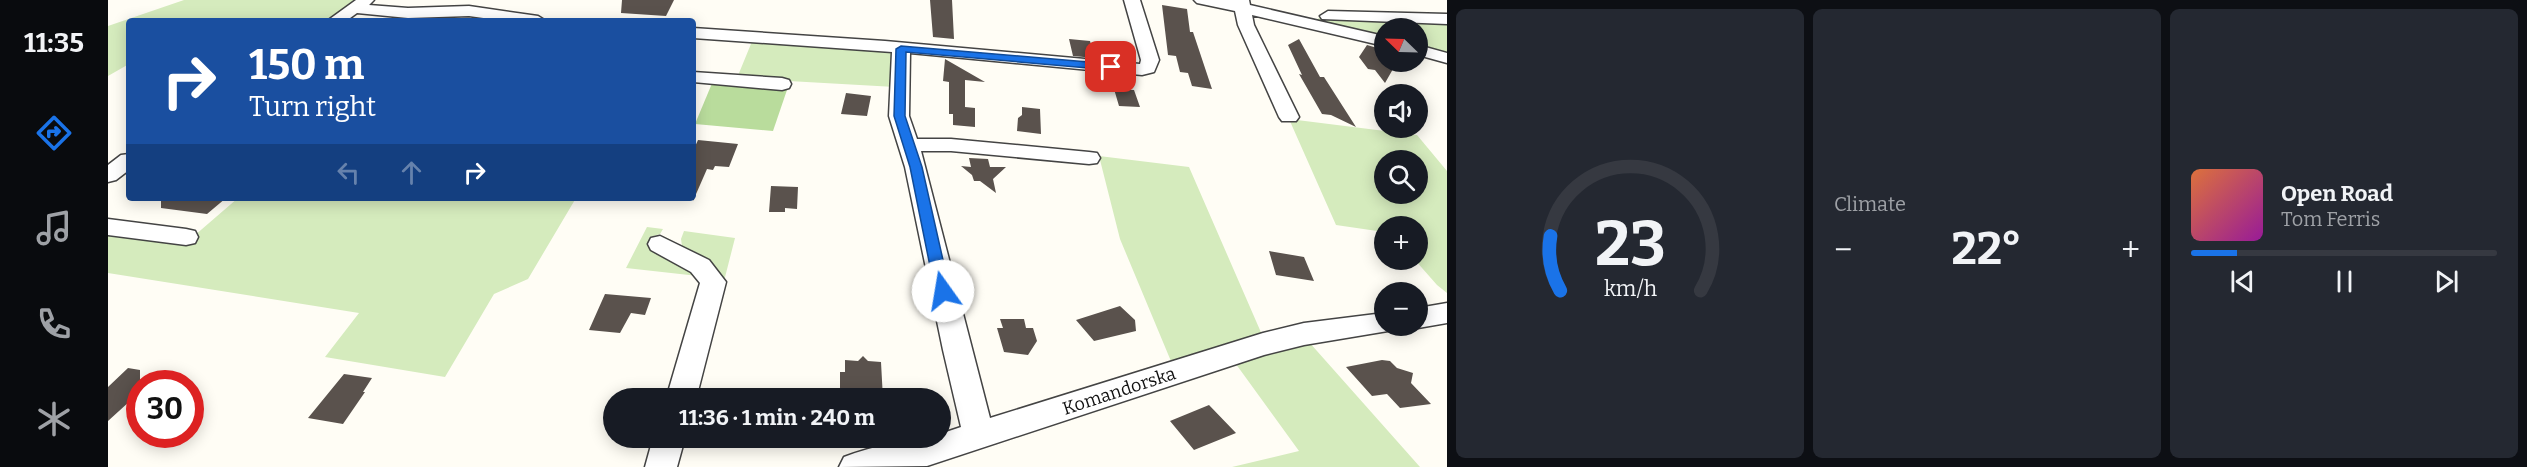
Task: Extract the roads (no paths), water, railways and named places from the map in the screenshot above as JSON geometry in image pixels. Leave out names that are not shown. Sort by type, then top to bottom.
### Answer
[{"type":"street","points":[[696,33],[1142,70],[1148,68],[1150,60],[1132,0]]},
{"type":"street","points":[[1202,0],[1250,4],[1374,38]]},
{"type":"street","points":[[1434,0],[1447,17]]},
{"type":"street","points":[[339,18],[360,4],[408,13],[469,11],[517,18]]},
{"type":"street","points":[[1250,4],[1246,25],[1289,117]]},
{"type":"street","points":[[1305,18],[1447,17]]},
{"type":"street","points":[[901,49],[899,116],[910,146],[979,435]]},
{"type":"street","points":[[1428,53],[1447,58]]},
{"type":"street","points":[[696,77],[782,84]]},
{"type":"street","points":[[910,146],[951,145],[1089,158]]},
{"type":"street","points":[[108,175],[126,162]]},
{"type":"street","points":[[108,227],[186,237]]},
{"type":"street","points":[[660,244],[700,267],[713,282],[684,388]]},
{"type":"street","points":[[1428,316],[1447,313]]},
{"type":"street","name":"Komandorska","points":[[855,467],[927,452],[1263,344],[1304,334],[1374,324]]},
{"type":"street","points":[[661,467],[666,448]]}]
